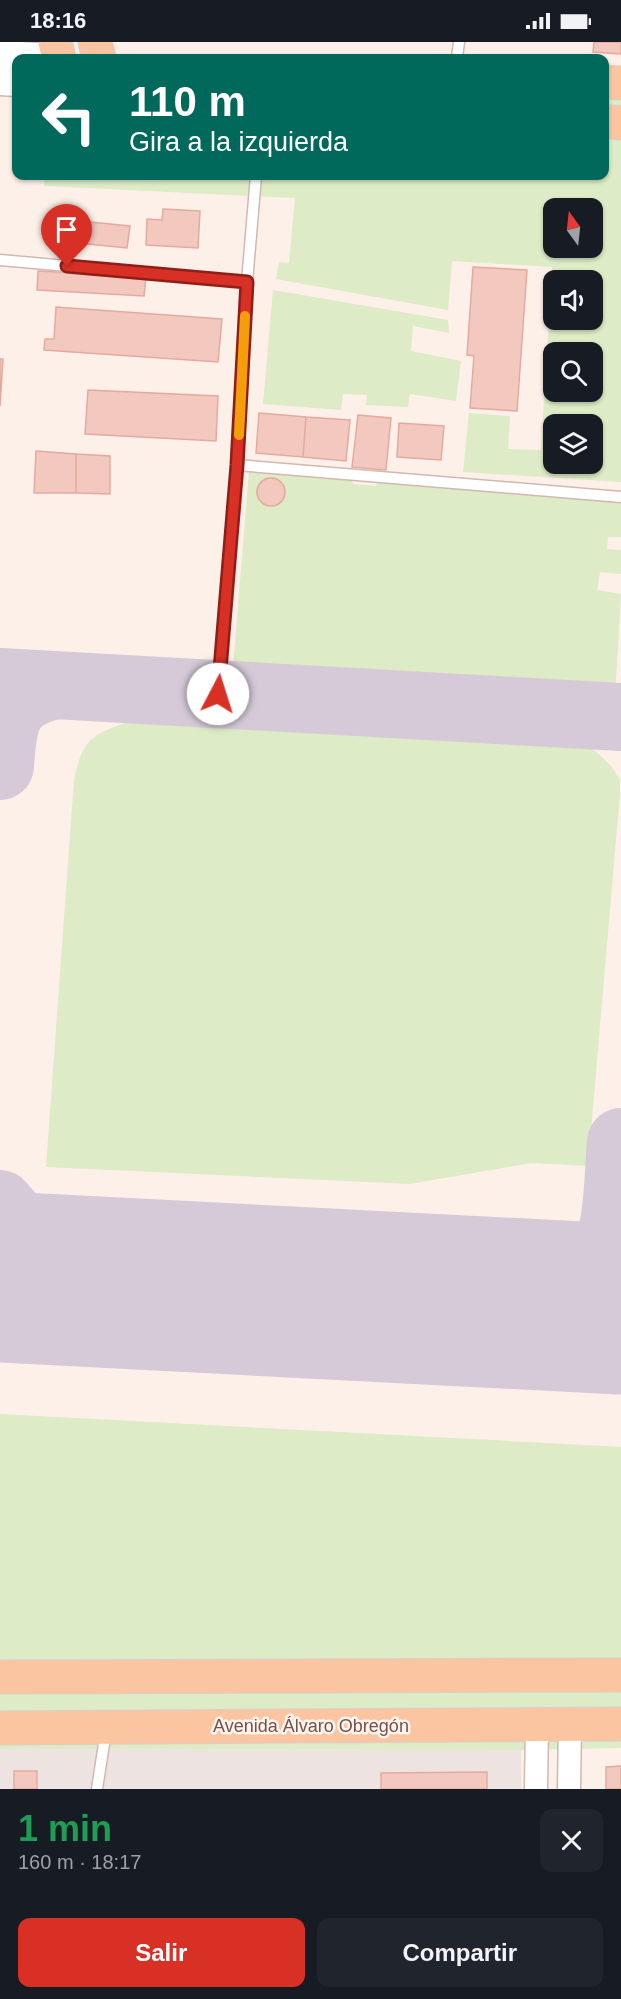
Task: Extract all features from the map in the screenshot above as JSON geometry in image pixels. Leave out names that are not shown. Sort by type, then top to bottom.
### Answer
[{"type":"main road","points":[[0,1677],[621,1675]]},
{"type":"main road","name":"Avenida Álvaro Obregón","points":[[0,1728],[621,1724]]},
{"type":"street","points":[[569,1789],[570,1724]]},
{"type":"street","points":[[536,1789],[537,1725]]},
{"type":"lane","points":[[218,694],[237,465],[247,282],[256,180]]},
{"type":"lane","points":[[0,260],[247,282]]},
{"type":"lane","points":[[237,465],[621,497]]},
{"type":"lane","points":[[96,1789],[106,1728]]},
{"type":"shaded area","points":[[0,1749],[521,1750],[521,1789],[0,1789]]},
{"type":"green space","points":[[609,96],[621,96],[621,482],[463,472],[469,413],[510,416],[508,449],[541,450],[543,417],[543,474],[603,474],[603,414],[543,414],[544,402],[603,402],[603,342],[547,342],[548,330],[603,330],[603,270],[552,270],[552,267],[452,261],[448,310],[276,279],[279,262],[289,263],[295,198],[44,186],[45,180],[609,180]]},
{"type":"green space","points":[[273,290],[448,320],[449,333],[413,326],[411,351],[461,361],[456,401],[410,394],[408,407],[366,405],[367,395],[343,394],[341,410],[263,404]]},
{"type":"green space","points":[[249,472],[352,480],[353,484],[376,486],[377,482],[621,500],[621,537],[608,537],[607,549],[621,550],[621,574],[600,572],[597,590],[621,594],[615,698],[603,688],[233,667]]},
{"type":"green space","points":[[136,719],[565,740],[586,744],[600,755],[612,767],[620,780],[620,793],[588,1166],[531,1163],[410,1184],[46,1167],[74,779],[83,751],[93,738],[110,728]]},
{"type":"green space","points":[[0,1414],[621,1447],[621,1748],[521,1750],[0,1749]]},
{"type":"building","points":[[594,42],[621,42],[621,54],[593,52]]},
{"type":"building","points":[[163,209],[200,211],[198,248],[146,245],[147,219],[162,220]]},
{"type":"building","points":[[80,221],[130,226],[127,248],[78,243]]},
{"type":"building","points":[[473,267],[527,270],[517,411],[470,408],[474,356],[467,355]]},
{"type":"building","points":[[38,271],[146,277],[144,296],[37,290]]},
{"type":"building","points":[[56,307],[222,319],[218,362],[44,350],[45,339],[54,339]]},
{"type":"building","points":[[0,359],[3,359],[0,406]]},
{"type":"building","points":[[88,390],[218,396],[216,441],[85,434]]},
{"type":"building","points":[[259,413],[306,417],[303,457],[256,453]]},
{"type":"building","points":[[358,415],[391,418],[386,470],[352,467]]},
{"type":"building","points":[[306,417],[350,420],[346,461],[303,457]]},
{"type":"building","points":[[399,423],[444,426],[441,460],[397,457]]},
{"type":"building","points":[[36,451],[76,454],[76,493],[34,493]]},
{"type":"building","points":[[76,454],[110,456],[110,494],[76,493]]},
{"type":"building","points":[[271,478],[281,482],[285,492],[281,502],[271,506],[261,502],[257,492],[261,482]]},
{"type":"building","points":[[621,1766],[621,1789],[606,1789],[606,1767]]},
{"type":"building","points":[[14,1771],[37,1771],[37,1789],[14,1789]]},
{"type":"building","points":[[487,1772],[487,1789],[381,1789],[381,1773]]},
{"type":"taxiway","points":[[0,682],[621,717]]},
{"type":"taxiway","points":[[0,766],[3,735],[10,712],[27,696],[56,685]]},
{"type":"taxiway","points":[[552,1300],[588,1278],[599,1265],[607,1250],[618,1196],[621,1142]]},
{"type":"taxiway","points":[[0,1204],[31,1237],[67,1263],[104,1279],[132,1284]]},
{"type":"runway","points":[[0,1277],[621,1309]]},
{"type":"slow traffic","points":[[239,435],[245,316]]},
{"type":"route","points":[[67,266],[247,282],[237,465],[218,694]]}]
